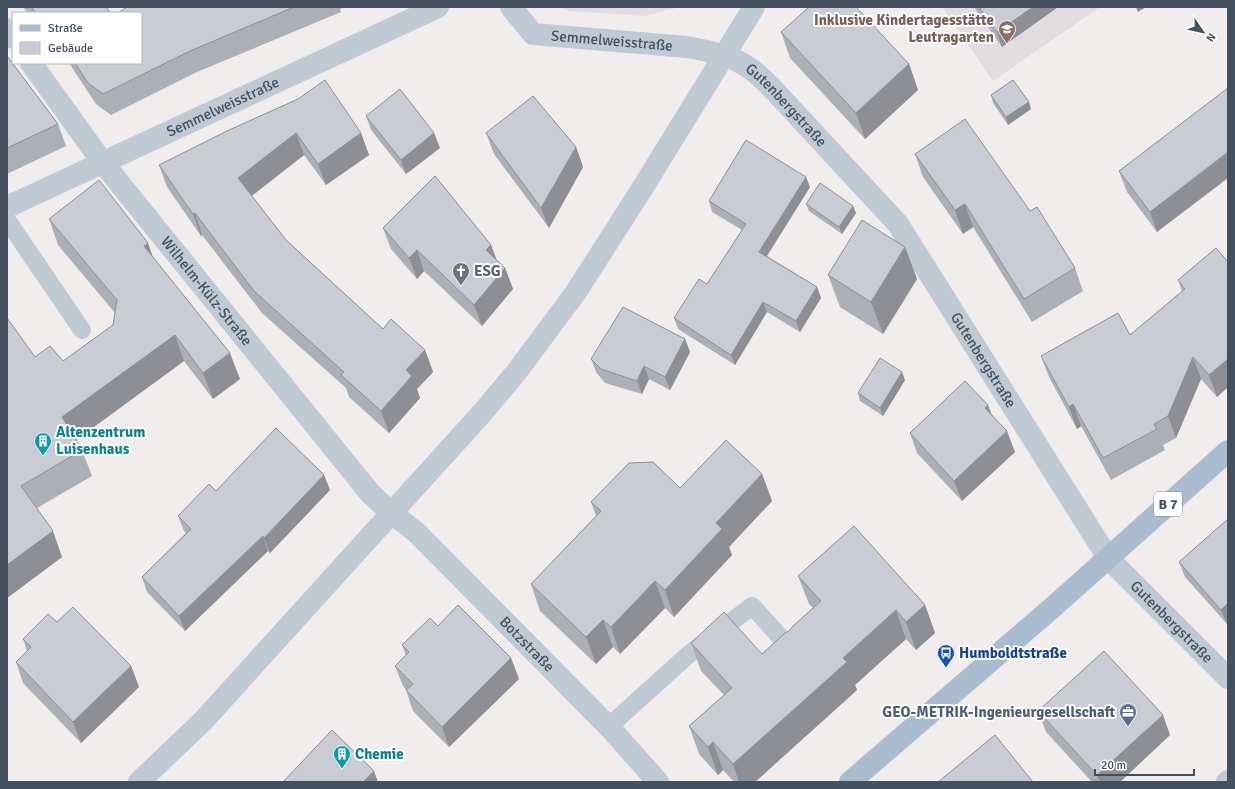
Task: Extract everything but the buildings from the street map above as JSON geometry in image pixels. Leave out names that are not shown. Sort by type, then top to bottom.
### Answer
[{"type":"main road","name":"B 7","points":[[850,782],[1108,558],[1228,451]]},
{"type":"street","name":"Semmelweisstraße","points":[[7,207],[438,7]]},
{"type":"street","name":"Semmelweisstraße","points":[[511,7],[533,34],[687,47],[724,56]]},
{"type":"street","points":[[139,782],[203,721],[483,412],[518,370],[576,292],[640,192],[754,7]]},
{"type":"street","name":"Gutenbergstraße","points":[[724,56],[738,61],[752,70],[771,87],[898,224],[1108,558],[1228,678]]},
{"type":"street","name":"Wilhelm-Külz-Straße","points":[[32,64],[103,163],[370,493],[391,512]]},
{"type":"street","name":"Botzstraße","points":[[391,512],[416,532],[610,728],[658,782]]},
{"type":"lane","points":[[7,220],[82,330]]},
{"type":"lane","points":[[610,728],[616,720],[688,655],[752,606],[793,651]]},
{"type":"shaded area","points":[[559,7],[680,7],[644,16],[568,11]]},
{"type":"shaded area","name":"Inklusive Kindertagesstätte Leutragarten","points":[[942,7],[1100,7],[993,81]]},
{"type":"place","name":"Inklusive Kindertagesstätte Leutragarten","points":[[1007,44]]},
{"type":"place","name":"ESG","points":[[461,286]]},
{"type":"place","name":"Altenzentrum Luisenhaus","points":[[43,456]]},
{"type":"place","name":"Humboldtstraße","points":[[946,668]]},
{"type":"place","name":"GEO-METRIK-Ingenieurgesellschaft","points":[[1128,727]]},
{"type":"place","name":"Chemie","points":[[342,769]]}]
